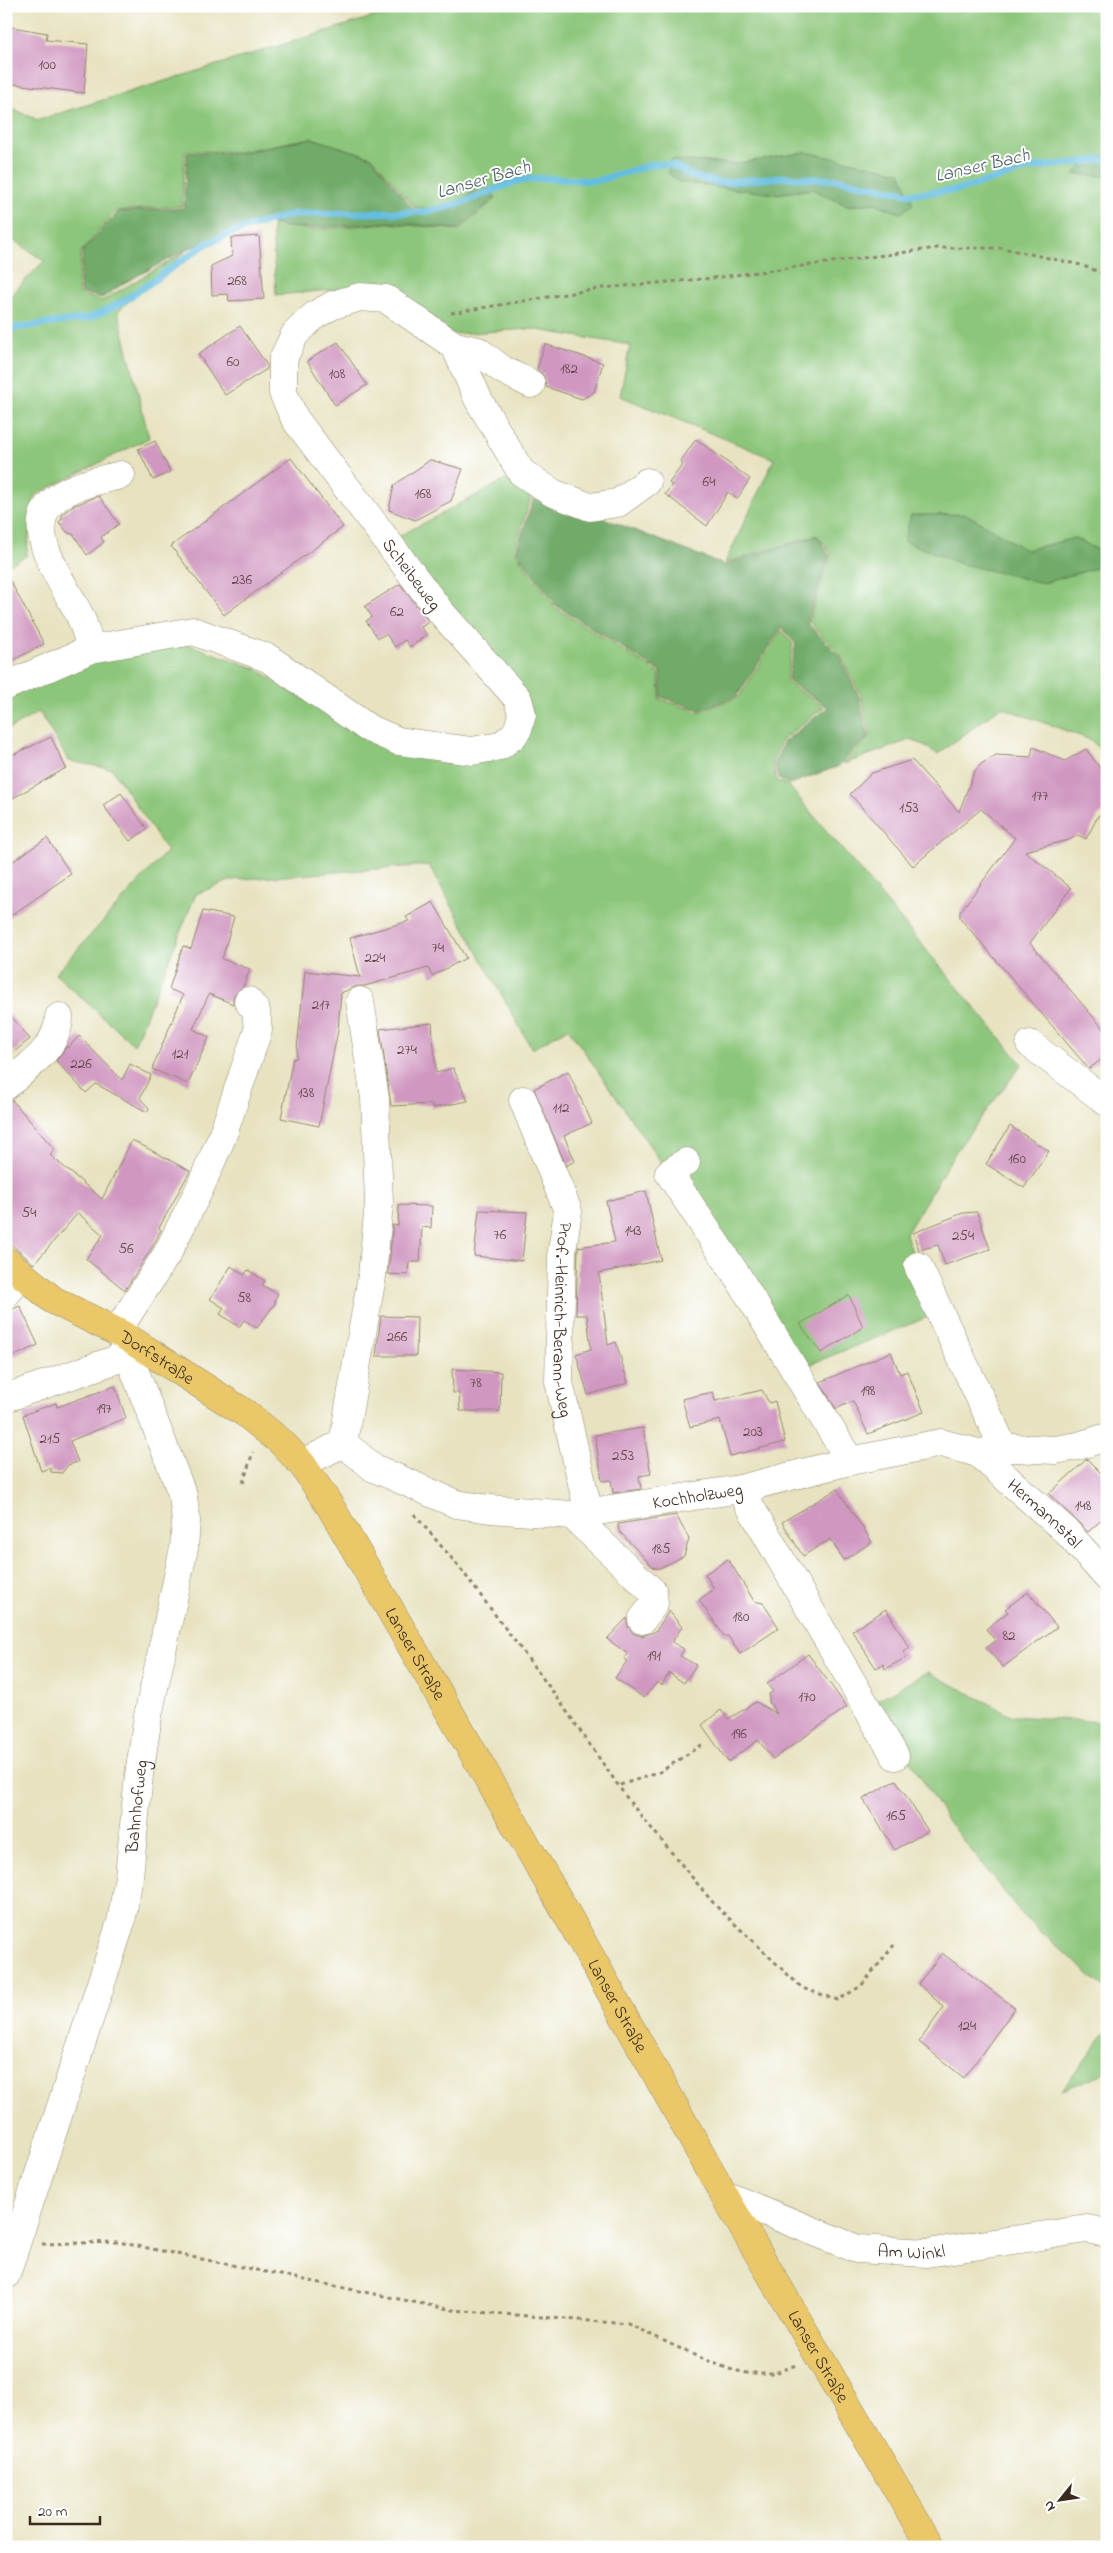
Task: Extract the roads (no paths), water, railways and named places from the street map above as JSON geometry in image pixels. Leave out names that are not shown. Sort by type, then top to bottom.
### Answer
[{"type":"main road","name":"Dorfstraße","points":[[10,1281],[53,1300],[128,1352],[245,1413],[280,1441],[302,1464]]},
{"type":"main road","name":"Lanser Straße","points":[[302,1464],[330,1506],[565,1912],[816,2354],[932,2547]]},
{"type":"street","name":"Scheibeweg","points":[[6,686],[91,649],[193,632],[268,658],[368,728],[398,741],[472,751],[500,746],[513,736],[521,721],[521,707],[518,699],[439,610],[295,419],[283,393],[283,359],[295,334],[314,315],[333,305],[360,297],[386,299],[455,346]]},
{"type":"street","points":[[455,346],[478,351],[503,370],[531,384]]},
{"type":"street","points":[[455,346],[478,399],[521,472],[553,493],[590,507],[618,502],[647,482]]},
{"type":"street","points":[[91,649],[81,618],[50,559],[43,536],[45,513],[51,503],[69,491],[121,475]]},
{"type":"street","points":[[11,1403],[128,1352],[123,1322],[167,1254],[199,1190],[222,1137],[258,1030],[256,1011],[248,1001]]},
{"type":"street","points":[[302,1464],[343,1443],[372,1276],[379,1203],[375,1098],[360,1001]]},
{"type":"street","points":[[6,1086],[48,1048],[56,1038],[59,1017]]},
{"type":"street","points":[[1030,1044],[1107,1102]]},
{"type":"street","name":"Prof.-Heinrich-Berann-Weg","points":[[523,1100],[568,1211],[562,1251],[559,1382],[580,1515]]},
{"type":"street","points":[[686,1162],[669,1173],[738,1277],[850,1461]]},
{"type":"street","points":[[918,1266],[991,1451]]},
{"type":"street","name":"Bahnhofweg","points":[[6,2275],[122,1916],[129,1876],[142,1751],[184,1548],[186,1521],[183,1496],[128,1352]]},
{"type":"street","name":"Kochholzweg","points":[[343,1443],[374,1468],[456,1504],[490,1509],[580,1515],[740,1489],[850,1461],[941,1444],[991,1451],[1055,1450],[1078,1446],[1107,1436]]},
{"type":"street","name":"Hermannstal","points":[[991,1451],[1107,1577]]},
{"type":"street","points":[[740,1489],[895,1756]]},
{"type":"street","points":[[580,1515],[653,1592],[654,1604],[642,1620]]},
{"type":"street","name":"Am Winkl","points":[[724,2195],[856,2248],[927,2253],[1087,2229],[1107,2232]]},
{"type":"waterway","name":"Lanser Bach","points":[[6,333],[15,328],[90,318],[122,302],[206,244],[236,231],[293,214],[422,212],[453,206],[517,181],[543,178],[596,181],[654,164],[673,165],[692,176],[719,183],[782,177],[840,180],[910,194],[958,190],[1031,168],[1107,159]]}]
